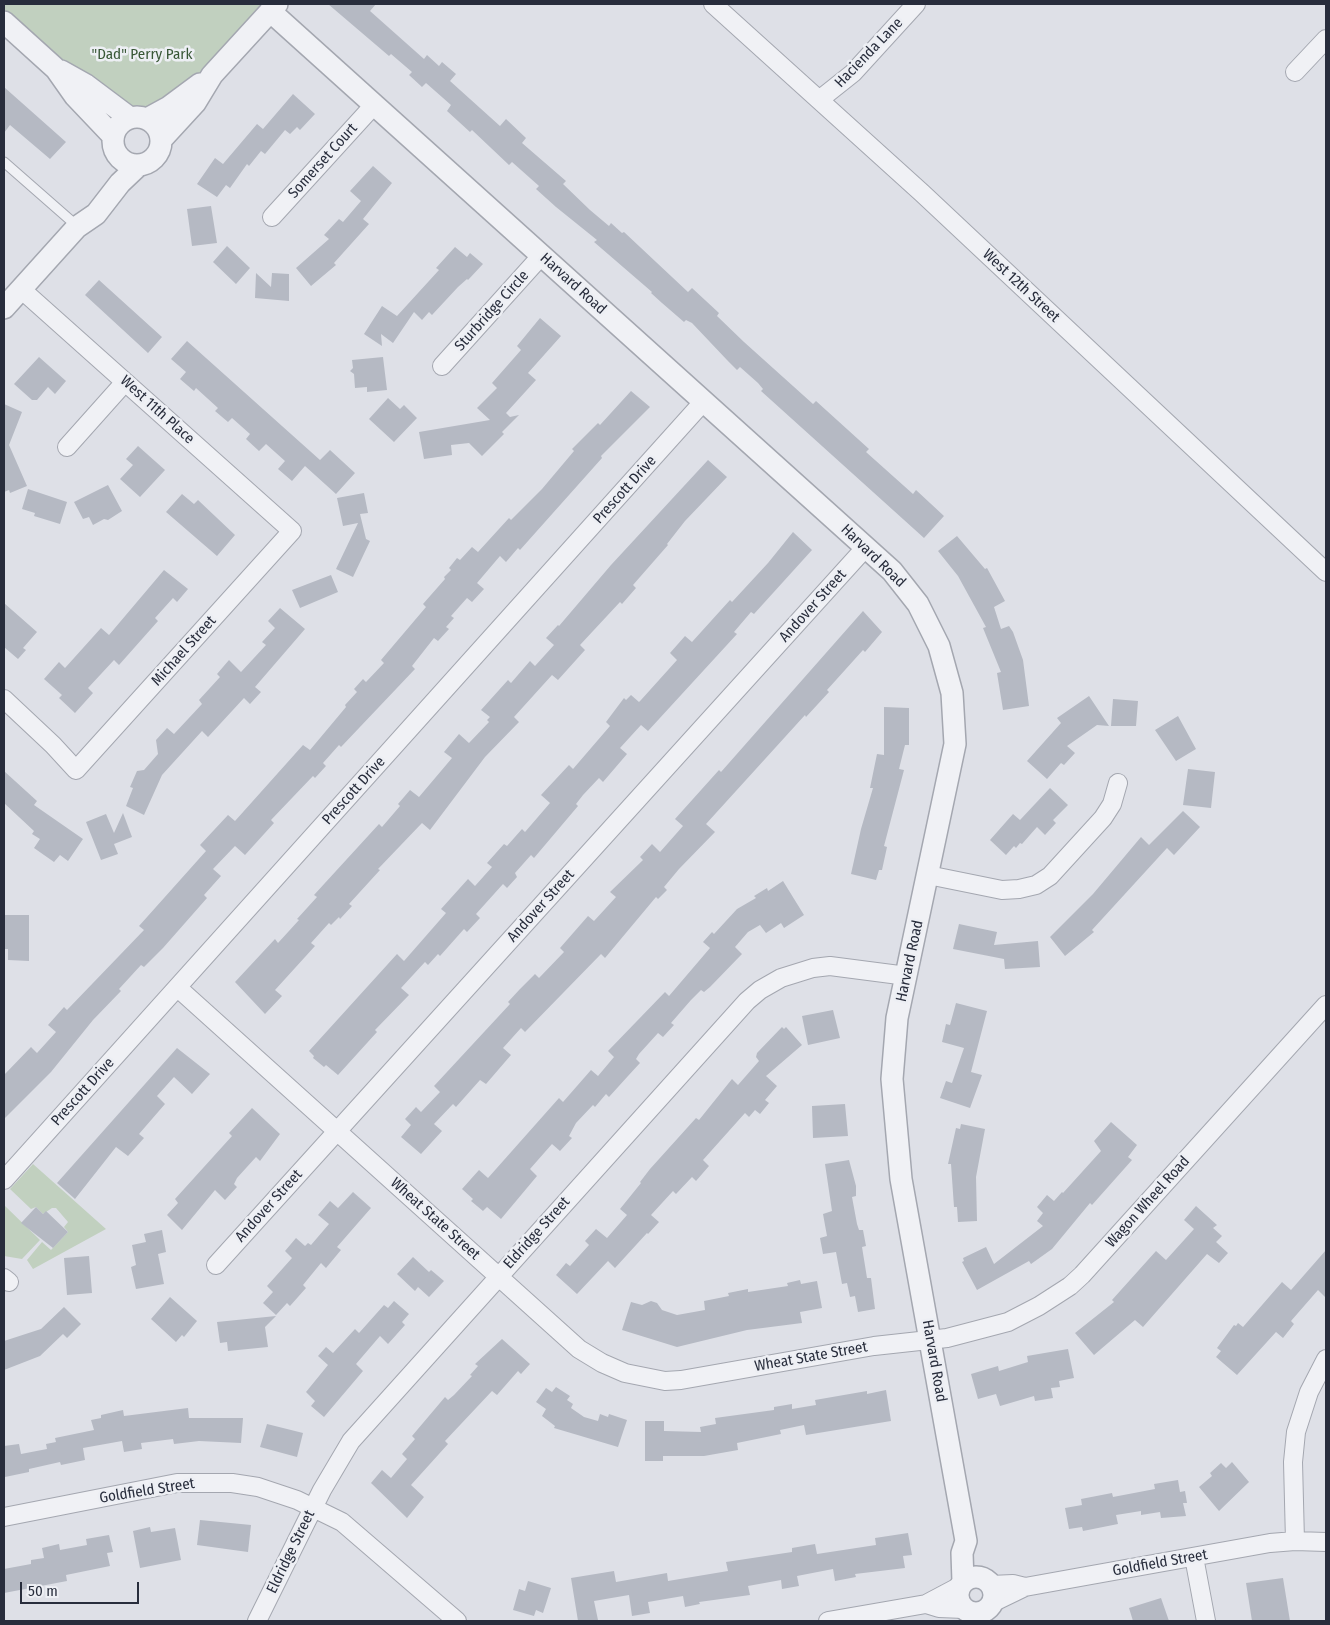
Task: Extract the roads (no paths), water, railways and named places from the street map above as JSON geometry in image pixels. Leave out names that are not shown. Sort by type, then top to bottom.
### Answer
[{"type":"street","name":"West 12th Street","points":[[713,4],[922,193],[1326,572]]},
{"type":"street","name":"Hacienda Lane","points":[[819,100],[853,73],[916,4]]},
{"type":"street","points":[[77,227],[86,206],[114,162],[114,142],[119,125],[169,107],[212,75],[273,8]]},
{"type":"street","name":"Harvard Road","points":[[273,8],[374,105],[866,547],[892,572],[918,604],[939,646],[952,693],[955,744],[897,1018],[892,1079],[901,1180],[966,1541],[974,1551],[981,1595]]},
{"type":"street","points":[[4,22],[56,69],[75,96],[114,142],[124,161],[139,165]]},
{"type":"street","points":[[1295,72],[1326,39]]},
{"type":"street","points":[[4,308],[77,227],[96,214],[120,183],[139,165],[152,160],[158,154],[161,140],[157,127],[56,69]]},
{"type":"street","points":[[161,140],[195,103],[212,75]]},
{"type":"street","name":"Somerset Court","points":[[272,217],[374,105]]},
{"type":"street","name":"Sturbridge Circle","points":[[442,366],[542,255]]},
{"type":"street","name":"West 11th Place","points":[[21,289],[292,531]]},
{"type":"street","points":[[67,447],[125,382]]},
{"type":"street","name":"Prescott Drive","points":[[4,1180],[704,401]]},
{"type":"street","name":"Michael Street","points":[[4,699],[53,745],[76,770],[292,531]]},
{"type":"street","name":"Andover Street","points":[[216,1265],[866,547]]},
{"type":"street","points":[[928,875],[1002,890],[1036,885],[1050,876],[1103,818],[1112,804],[1118,784]]},
{"type":"street","name":"Eldridge Street","points":[[257,1621],[313,1507],[351,1441],[742,1007],[760,990],[782,978],[816,968],[830,966],[907,976]]},
{"type":"street","name":"Wheat State Street","points":[[178,988],[579,1349],[602,1364],[625,1374],[648,1379],[681,1380],[874,1346],[930,1341]]},
{"type":"street","name":"Wagon Wheel Road","points":[[930,1341],[1008,1322],[1039,1306],[1070,1286],[1326,1004]]},
{"type":"street","points":[[1295,1541],[1293,1462],[1296,1432],[1309,1392],[1326,1358]]},
{"type":"street","name":"Goldfield Street","points":[[4,1517],[150,1487],[202,1482],[232,1483],[258,1487],[285,1495],[313,1507],[355,1532],[457,1621]]},
{"type":"street","name":"Goldfield Street","points":[[828,1621],[1194,1557],[1295,1541],[1326,1542]]},
{"type":"street","points":[[1194,1557],[1206,1621]]},
{"type":"street","points":[[968,1614],[981,1612],[981,1595]]},
{"type":"street","name":"Goldfield Street","points":[[926,1604],[968,1614]]},
{"type":"lane","points":[[4,162],[77,227]]},
{"type":"park label","name":"\"Dad\" Perry Park","points":[[142,55]]}]
